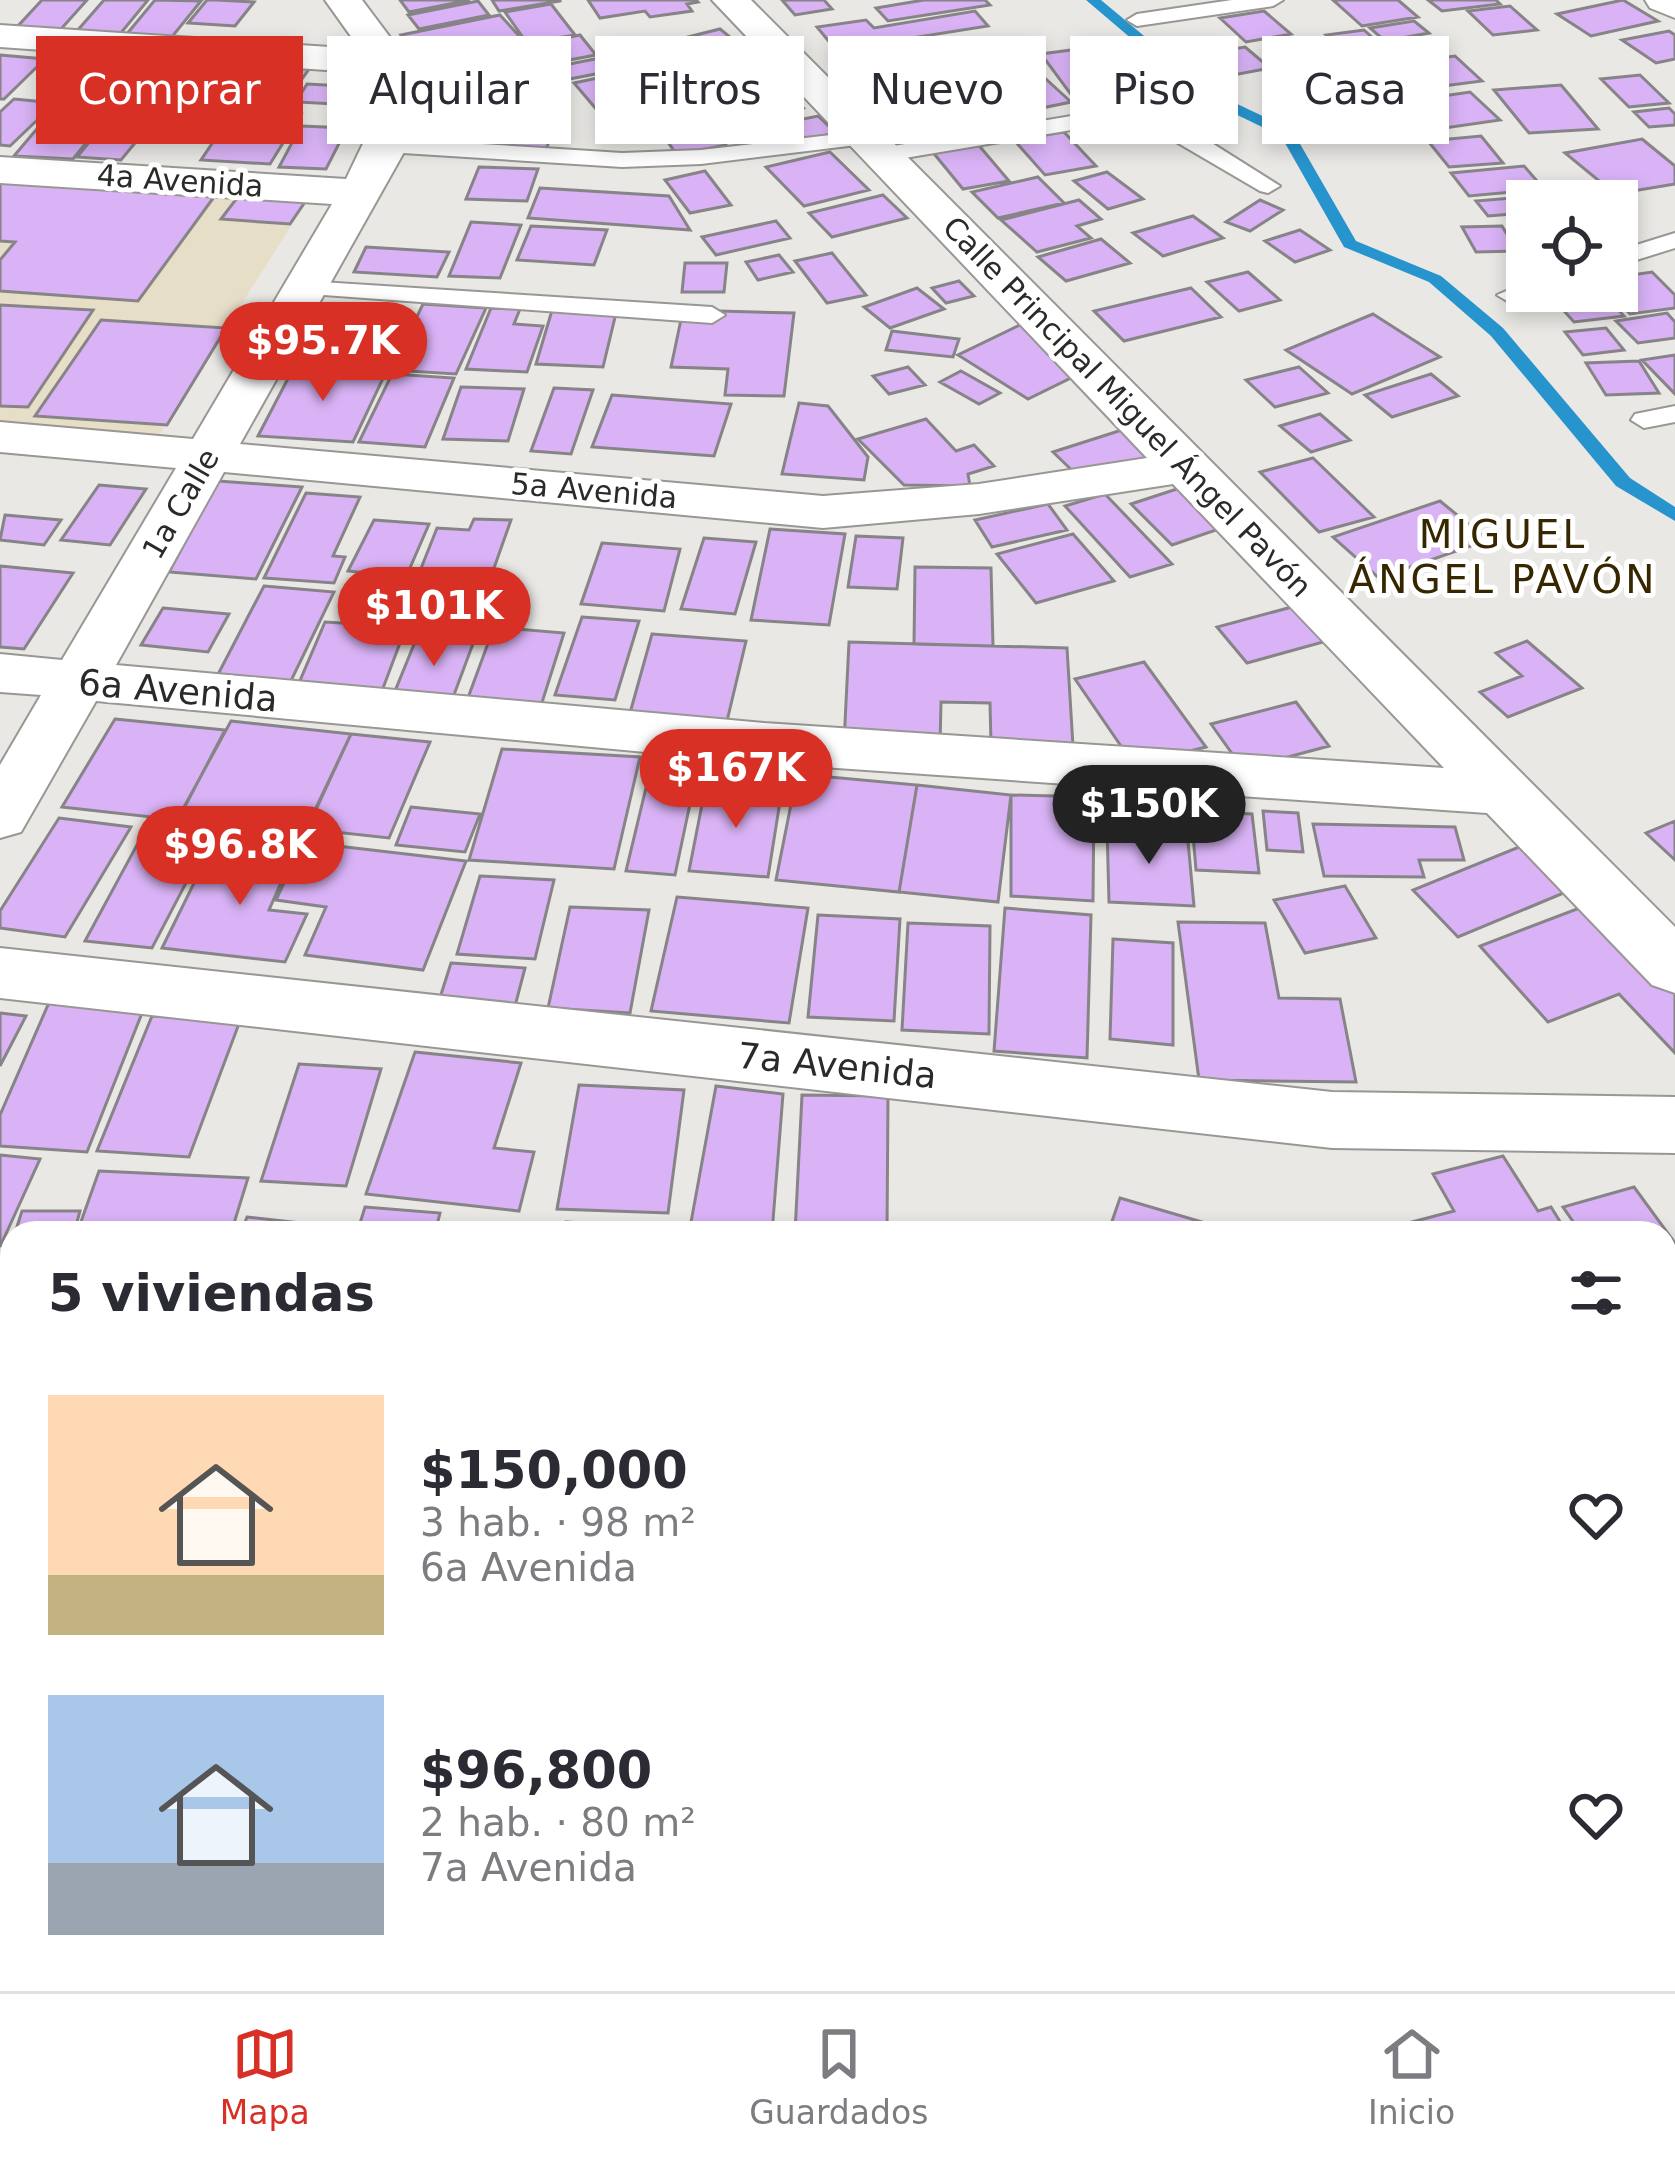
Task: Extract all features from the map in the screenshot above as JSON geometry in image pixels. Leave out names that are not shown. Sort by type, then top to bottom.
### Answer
[{"type":"street","name":"1a Calle","points":[[344,0],[370,36]]},
{"type":"street","name":"Calle Principal Miguel Ángel Pavón","points":[[730,0],[1675,968]]},
{"type":"street","points":[[1663,0],[1675,7]]},
{"type":"street","points":[[0,36],[327,58]]},
{"type":"street","name":"1a Calle","points":[[0,817],[387,146]]},
{"type":"street","name":"4a Avenida","points":[[0,170],[360,193]]},
{"type":"street","name":"5a Avenida","points":[[0,437],[823,512],[979,499],[1186,467]]},
{"type":"street","name":"6a Avenida","points":[[0,673],[764,743],[1504,794]]},
{"type":"street","name":"7a Avenida","points":[[0,973],[1332,1120],[1675,1125]]},
{"type":"lane","points":[[1137,20],[1273,0]]},
{"type":"lane","points":[[387,146],[622,160],[701,157],[873,147],[1137,112],[1153,116],[1268,186]]},
{"type":"lane","points":[[1638,252],[1675,240]]},
{"type":"lane","points":[[305,288],[712,315]]},
{"type":"lane","points":[[1645,420],[1675,414]]},
{"type":"shaded area","points":[[0,177],[308,199],[159,435],[0,422]]},
{"type":"building","points":[[42,0],[87,0],[61,29],[17,27]]},
{"type":"building","points":[[104,0],[148,0],[120,34],[77,31]]},
{"type":"building","points":[[155,0],[201,1],[173,36],[126,35]]},
{"type":"building","points":[[207,0],[254,2],[235,26],[188,23]]},
{"type":"building","points":[[400,0],[470,0],[409,12]]},
{"type":"building","points":[[492,0],[560,0],[560,1],[499,11]]},
{"type":"building","points":[[588,0],[698,2],[687,4],[692,11],[600,18]]},
{"type":"building","points":[[782,0],[824,0],[832,9],[795,15]]},
{"type":"building","points":[[924,0],[985,0],[990,5],[888,21],[876,8]]},
{"type":"building","points":[[1333,0],[1398,0],[1418,17],[1362,26]]},
{"type":"building","points":[[1428,0],[1496,0],[1500,4],[1442,11]]},
{"type":"building","points":[[1623,0],[1658,21],[1591,36],[1557,14]]},
{"type":"building","points":[[478,1],[489,15],[419,29],[408,15]]},
{"type":"building","points":[[551,4],[575,35],[522,36],[505,12]]},
{"type":"building","points":[[1510,6],[1537,30],[1493,35],[1468,11]]},
{"type":"building","points":[[975,11],[988,26],[925,36],[828,36],[828,40],[817,27],[866,20],[874,28]]},
{"type":"building","points":[[1264,11],[1291,34],[1246,42],[1220,18]]},
{"type":"building","points":[[500,15],[519,36],[402,36]]},
{"type":"building","points":[[1414,21],[1429,33],[1379,36],[1370,28]]},
{"type":"building","points":[[720,29],[729,36],[692,36]]},
{"type":"building","points":[[1364,30],[1371,36],[1327,36]]},
{"type":"building","points":[[1669,31],[1675,35],[1675,59],[1656,63],[1622,40]]},
{"type":"building","points":[[580,35],[595,55],[571,60],[571,37]]},
{"type":"building","points":[[1245,47],[1262,61],[1262,70],[1238,74],[1238,48]]},
{"type":"building","points":[[1070,50],[1070,93],[1046,61],[1046,53]]},
{"type":"building","points":[[0,55],[36,58],[36,68],[0,99]]},
{"type":"building","points":[[1455,56],[1482,81],[1449,85],[1449,57]]},
{"type":"building","points":[[595,59],[595,74],[571,79],[571,64]]},
{"type":"building","points":[[1640,75],[1669,103],[1629,107],[1601,79]]},
{"type":"building","points":[[595,79],[595,108],[574,83]]},
{"type":"building","points":[[1046,79],[1070,101],[1046,107]]},
{"type":"building","points":[[307,84],[327,85],[327,104],[303,102]]},
{"type":"building","points":[[1561,85],[1598,129],[1529,133],[1494,90]]},
{"type":"building","points":[[1470,92],[1500,120],[1449,127],[1449,95]]},
{"type":"building","points":[[14,99],[36,101],[36,121],[10,146],[0,145],[0,112]]},
{"type":"building","points":[[1669,108],[1675,114],[1675,125],[1649,127],[1634,112]]},
{"type":"building","points":[[818,116],[828,125],[828,135],[805,140],[804,119]]},
{"type":"building","points":[[303,126],[327,127],[327,144],[339,144],[326,169],[279,167],[291,144],[303,144]]},
{"type":"building","points":[[36,130],[36,144],[85,144],[73,159],[14,156]]},
{"type":"building","points":[[1064,132],[1070,144],[1096,166],[1045,175],[1018,144],[1046,144],[1046,135]]},
{"type":"building","points":[[1481,136],[1503,163],[1449,167],[1430,144],[1449,144],[1449,139]]},
{"type":"building","points":[[1642,139],[1675,166],[1675,184],[1638,190],[1638,180],[1598,180],[1565,153]]},
{"type":"building","points":[[88,144],[134,144],[121,160],[77,157]]},
{"type":"building","points":[[212,144],[282,144],[270,164],[201,160]]},
{"type":"building","points":[[502,144],[548,144],[546,149]]},
{"type":"building","points":[[669,144],[726,145],[677,155]]},
{"type":"building","points":[[743,144],[785,144],[746,149]]},
{"type":"building","points":[[978,144],[1009,181],[963,189],[931,150]]},
{"type":"building","points":[[830,152],[869,190],[804,206],[766,167]]},
{"type":"building","points":[[1524,166],[1536,180],[1506,180],[1506,193],[1469,196],[1451,173]]},
{"type":"building","points":[[479,167],[538,169],[527,201],[466,199]]},
{"type":"building","points":[[705,171],[731,205],[690,213],[665,180]]},
{"type":"building","points":[[1107,172],[1143,199],[1108,209],[1074,181]]},
{"type":"building","points":[[1038,177],[1064,203],[998,218],[972,192]]},
{"type":"building","points":[[0,182],[214,197],[138,301],[0,291],[0,260],[15,242],[0,241]]},
{"type":"building","points":[[540,188],[669,196],[690,230],[528,218]]},
{"type":"building","points":[[240,194],[307,199],[290,224],[221,219]]},
{"type":"building","points":[[883,195],[907,218],[832,237],[809,213]]},
{"type":"building","points":[[1506,198],[1506,215],[1488,216],[1476,201]]},
{"type":"building","points":[[1079,200],[1101,219],[1077,226],[1091,238],[1037,252],[1001,220]]},
{"type":"building","points":[[1260,200],[1283,210],[1250,231],[1226,222]]},
{"type":"building","points":[[1193,216],[1223,238],[1163,256],[1133,233]]},
{"type":"building","points":[[776,221],[790,238],[716,255],[702,237]]},
{"type":"building","points":[[471,222],[521,225],[500,278],[449,276]]},
{"type":"building","points":[[531,226],[607,230],[594,265],[517,260]]},
{"type":"building","points":[[1502,226],[1506,251],[1476,252],[1462,227]]},
{"type":"building","points":[[1300,230],[1330,250],[1295,262],[1265,241]]},
{"type":"building","points":[[1101,239],[1130,263],[1066,281],[1038,257]]},
{"type":"building","points":[[366,247],[449,252],[437,277],[354,272]]},
{"type":"building","points":[[832,253],[866,295],[827,303],[795,261]]},
{"type":"building","points":[[779,255],[793,272],[758,280],[746,262]]},
{"type":"building","points":[[685,263],[727,263],[724,292],[682,292]]},
{"type":"building","points":[[1248,272],[1280,300],[1239,311],[1207,282]]},
{"type":"building","points":[[1652,272],[1675,295],[1675,308],[1630,314],[1638,312],[1638,274]]},
{"type":"building","points":[[959,281],[974,296],[946,303],[932,288]]},
{"type":"building","points":[[917,288],[944,309],[890,328],[864,307]]},
{"type":"building","points":[[1191,288],[1221,317],[1124,341],[1094,311]]},
{"type":"building","points":[[423,304],[486,308],[456,374],[391,370]]},
{"type":"building","points":[[0,305],[93,310],[28,407],[0,406]]},
{"type":"building","points":[[553,307],[617,309],[603,367],[536,364]]},
{"type":"building","points":[[491,308],[520,309],[514,324],[543,326],[527,372],[466,369]]},
{"type":"building","points":[[683,310],[794,313],[784,396],[725,395],[728,369],[671,367]]},
{"type":"building","points":[[1565,312],[1620,312],[1624,316],[1574,322]]},
{"type":"building","points":[[1667,313],[1675,322],[1675,338],[1638,343],[1616,321]]},
{"type":"building","points":[[1373,314],[1440,357],[1352,394],[1286,350]]},
{"type":"building","points":[[101,320],[226,328],[167,425],[35,416]]},
{"type":"building","points":[[1022,324],[1093,367],[1028,399],[958,355]]},
{"type":"building","points":[[1606,328],[1624,350],[1583,355],[1565,332]]},
{"type":"building","points":[[892,331],[959,339],[953,357],[886,350]]},
{"type":"building","points":[[1675,355],[1675,394],[1642,360]]},
{"type":"building","points":[[1639,361],[1659,393],[1606,395],[1586,363]]},
{"type":"building","points":[[294,367],[386,372],[353,442],[258,436]]},
{"type":"building","points":[[908,367],[925,385],[889,394],[873,376]]},
{"type":"building","points":[[1299,367],[1328,393],[1275,407],[1246,380]]},
{"type":"building","points":[[961,371],[1000,393],[979,404],[940,382]]},
{"type":"building","points":[[392,374],[454,378],[425,447],[359,442]]},
{"type":"building","points":[[1431,374],[1458,396],[1392,417],[1365,395]]},
{"type":"building","points":[[461,387],[524,389],[508,441],[443,439]]},
{"type":"building","points":[[554,388],[593,390],[571,454],[531,451]]},
{"type":"building","points":[[612,395],[731,404],[714,456],[592,447]]},
{"type":"building","points":[[799,403],[828,406],[868,457],[864,480],[782,474]]},
{"type":"building","points":[[1320,414],[1350,440],[1311,452],[1280,426]]},
{"type":"building","points":[[926,419],[956,451],[974,445],[994,466],[968,474],[970,486],[904,485],[858,439]]},
{"type":"building","points":[[1125,429],[1155,456],[1082,480],[1053,452]]},
{"type":"building","points":[[1313,458],[1374,517],[1319,532],[1260,472]]},
{"type":"building","points":[[218,481],[302,487],[256,579],[169,572]]},
{"type":"building","points":[[99,485],[146,489],[110,545],[61,540]]},
{"type":"building","points":[[1186,486],[1228,526],[1172,545],[1131,504]]},
{"type":"building","points":[[306,493],[360,497],[333,556],[345,557],[334,583],[264,578]]},
{"type":"building","points":[[1105,494],[1172,564],[1130,577],[1065,506]]},
{"type":"building","points":[[1440,501],[1488,540],[1379,578],[1333,537]]},
{"type":"building","points":[[1048,504],[1067,530],[992,547],[975,520]]},
{"type":"building","points":[[5,515],[61,520],[44,545],[0,540]]},
{"type":"building","points":[[474,519],[511,520],[488,585],[416,581],[437,528],[469,530]]},
{"type":"building","points":[[374,520],[429,524],[406,577],[348,571]]},
{"type":"building","points":[[770,529],[845,534],[829,625],[751,620]]},
{"type":"building","points":[[1073,534],[1114,581],[1036,603],[997,554]]},
{"type":"building","points":[[856,536],[903,538],[897,589],[848,587]]},
{"type":"building","points":[[704,538],[756,542],[735,614],[681,609]]},
{"type":"building","points":[[602,543],[680,549],[664,611],[581,604]]},
{"type":"building","points":[[0,566],[73,573],[24,649],[0,647]]},
{"type":"building","points":[[915,567],[991,568],[993,646],[914,644]]},
{"type":"building","points":[[264,586],[334,592],[287,689],[214,682]]},
{"type":"building","points":[[1303,604],[1334,639],[1247,663],[1217,627]]},
{"type":"building","points":[[163,608],[229,614],[208,652],[141,645]]},
{"type":"building","points":[[582,617],[639,621],[615,700],[555,695]]},
{"type":"building","points":[[325,622],[406,627],[380,696],[296,690]]},
{"type":"building","points":[[494,627],[564,633],[539,712],[465,706]]},
{"type":"building","points":[[652,634],[746,641],[727,721],[630,713]]},
{"type":"building","points":[[417,637],[474,641],[452,700],[393,696]]},
{"type":"building","points":[[1527,641],[1582,688],[1508,717],[1480,692],[1522,676],[1496,653]]},
{"type":"building","points":[[849,642],[1067,648],[1073,746],[991,745],[990,703],[941,702],[940,745],[844,743]]},
{"type":"building","points":[[1144,662],[1206,747],[1134,765],[1075,679]]},
{"type":"building","points":[[1296,702],[1329,746],[1243,769],[1211,724]]},
{"type":"building","points":[[115,719],[225,730],[178,820],[62,807]]},
{"type":"building","points":[[231,721],[351,734],[304,833],[178,818]]},
{"type":"building","points":[[351,734],[430,742],[389,838],[307,829]]},
{"type":"building","points":[[502,749],[640,757],[614,869],[469,860]]},
{"type":"building","points":[[652,763],[698,766],[675,875],[626,871]]},
{"type":"building","points":[[797,774],[917,785],[899,892],[776,880]]},
{"type":"building","points":[[706,784],[782,789],[768,877],[689,871]]},
{"type":"building","points":[[917,785],[1011,795],[998,902],[899,892]]},
{"type":"building","points":[[1011,795],[1094,797],[1093,901],[1011,896]]},
{"type":"building","points":[[411,807],[480,814],[465,852],[396,845]]},
{"type":"building","points":[[1191,811],[1252,814],[1259,873],[1196,870]]},
{"type":"building","points":[[1263,811],[1298,813],[1303,852],[1267,850]]},
{"type":"building","points":[[59,818],[131,827],[65,937],[0,928],[0,911]]},
{"type":"building","points":[[1675,821],[1675,860],[1646,833]]},
{"type":"building","points":[[1313,824],[1455,827],[1464,860],[1419,860],[1424,877],[1324,876]]},
{"type":"building","points":[[1107,827],[1187,831],[1194,906],[1109,902]]},
{"type":"building","points":[[144,832],[209,839],[152,948],[85,941]]},
{"type":"building","points":[[237,840],[297,846],[269,910],[307,914],[285,962],[162,948],[198,875],[220,877]]},
{"type":"building","points":[[303,842],[466,861],[423,970],[305,955],[326,907],[276,900]]},
{"type":"building","points":[[1519,847],[1566,892],[1458,937],[1413,890]]},
{"type":"building","points":[[480,876],[554,880],[535,959],[457,954]]},
{"type":"building","points":[[1345,886],[1376,938],[1305,953],[1274,900]]},
{"type":"building","points":[[677,897],[808,908],[789,1023],[651,1011]]},
{"type":"building","points":[[1590,904],[1675,991],[1675,1053],[1619,994],[1548,1022],[1480,946]]},
{"type":"building","points":[[570,907],[649,910],[630,1013],[548,1008]]},
{"type":"building","points":[[1005,908],[1091,915],[1087,1058],[994,1051]]},
{"type":"building","points":[[818,915],[900,919],[894,1021],[808,1017]]},
{"type":"building","points":[[1178,922],[1265,923],[1279,998],[1340,999],[1356,1082],[1199,1080]]},
{"type":"building","points":[[908,923],[990,926],[989,1034],[902,1030]]},
{"type":"building","points":[[1113,939],[1173,943],[1173,1045],[1110,1039]]},
{"type":"building","points":[[451,963],[525,968],[514,1010],[438,1004]]},
{"type":"building","points":[[51,998],[146,1003],[87,1152],[0,1146],[0,1115]]},
{"type":"building","points":[[0,1013],[26,1016],[0,1066]]},
{"type":"building","points":[[152,1016],[240,1021],[189,1157],[97,1151]]},
{"type":"building","points":[[415,1052],[521,1063],[494,1148],[534,1152],[519,1211],[366,1194]]},
{"type":"building","points":[[299,1064],[381,1069],[346,1186],[261,1181]]},
{"type":"building","points":[[579,1085],[684,1090],[668,1213],[557,1209]]},
{"type":"building","points":[[716,1086],[783,1094],[773,1221],[691,1221]]},
{"type":"building","points":[[802,1095],[888,1096],[887,1221],[796,1221]]},
{"type":"building","points":[[0,1155],[40,1159],[12,1221],[0,1221]]},
{"type":"building","points":[[1503,1156],[1538,1211],[1551,1207],[1560,1221],[1416,1221],[1454,1211],[1433,1174]]},
{"type":"building","points":[[99,1171],[248,1178],[235,1221],[81,1221]]},
{"type":"building","points":[[1634,1187],[1659,1221],[1573,1221],[1563,1207]]},
{"type":"building","points":[[1120,1198],[1199,1221],[1112,1221]]},
{"type":"building","points":[[365,1207],[440,1213],[438,1221],[361,1221]]},
{"type":"building","points":[[22,1211],[80,1211],[77,1221],[19,1221]]},
{"type":"waterway","points":[[1093,0],[1205,94],[1287,133],[1350,244],[1435,279],[1497,332],[1623,482],[1675,515]]},
{"type":"district","name":"MIGUEL ÁNGEL PAVÓN","points":[[1503,556]]}]
